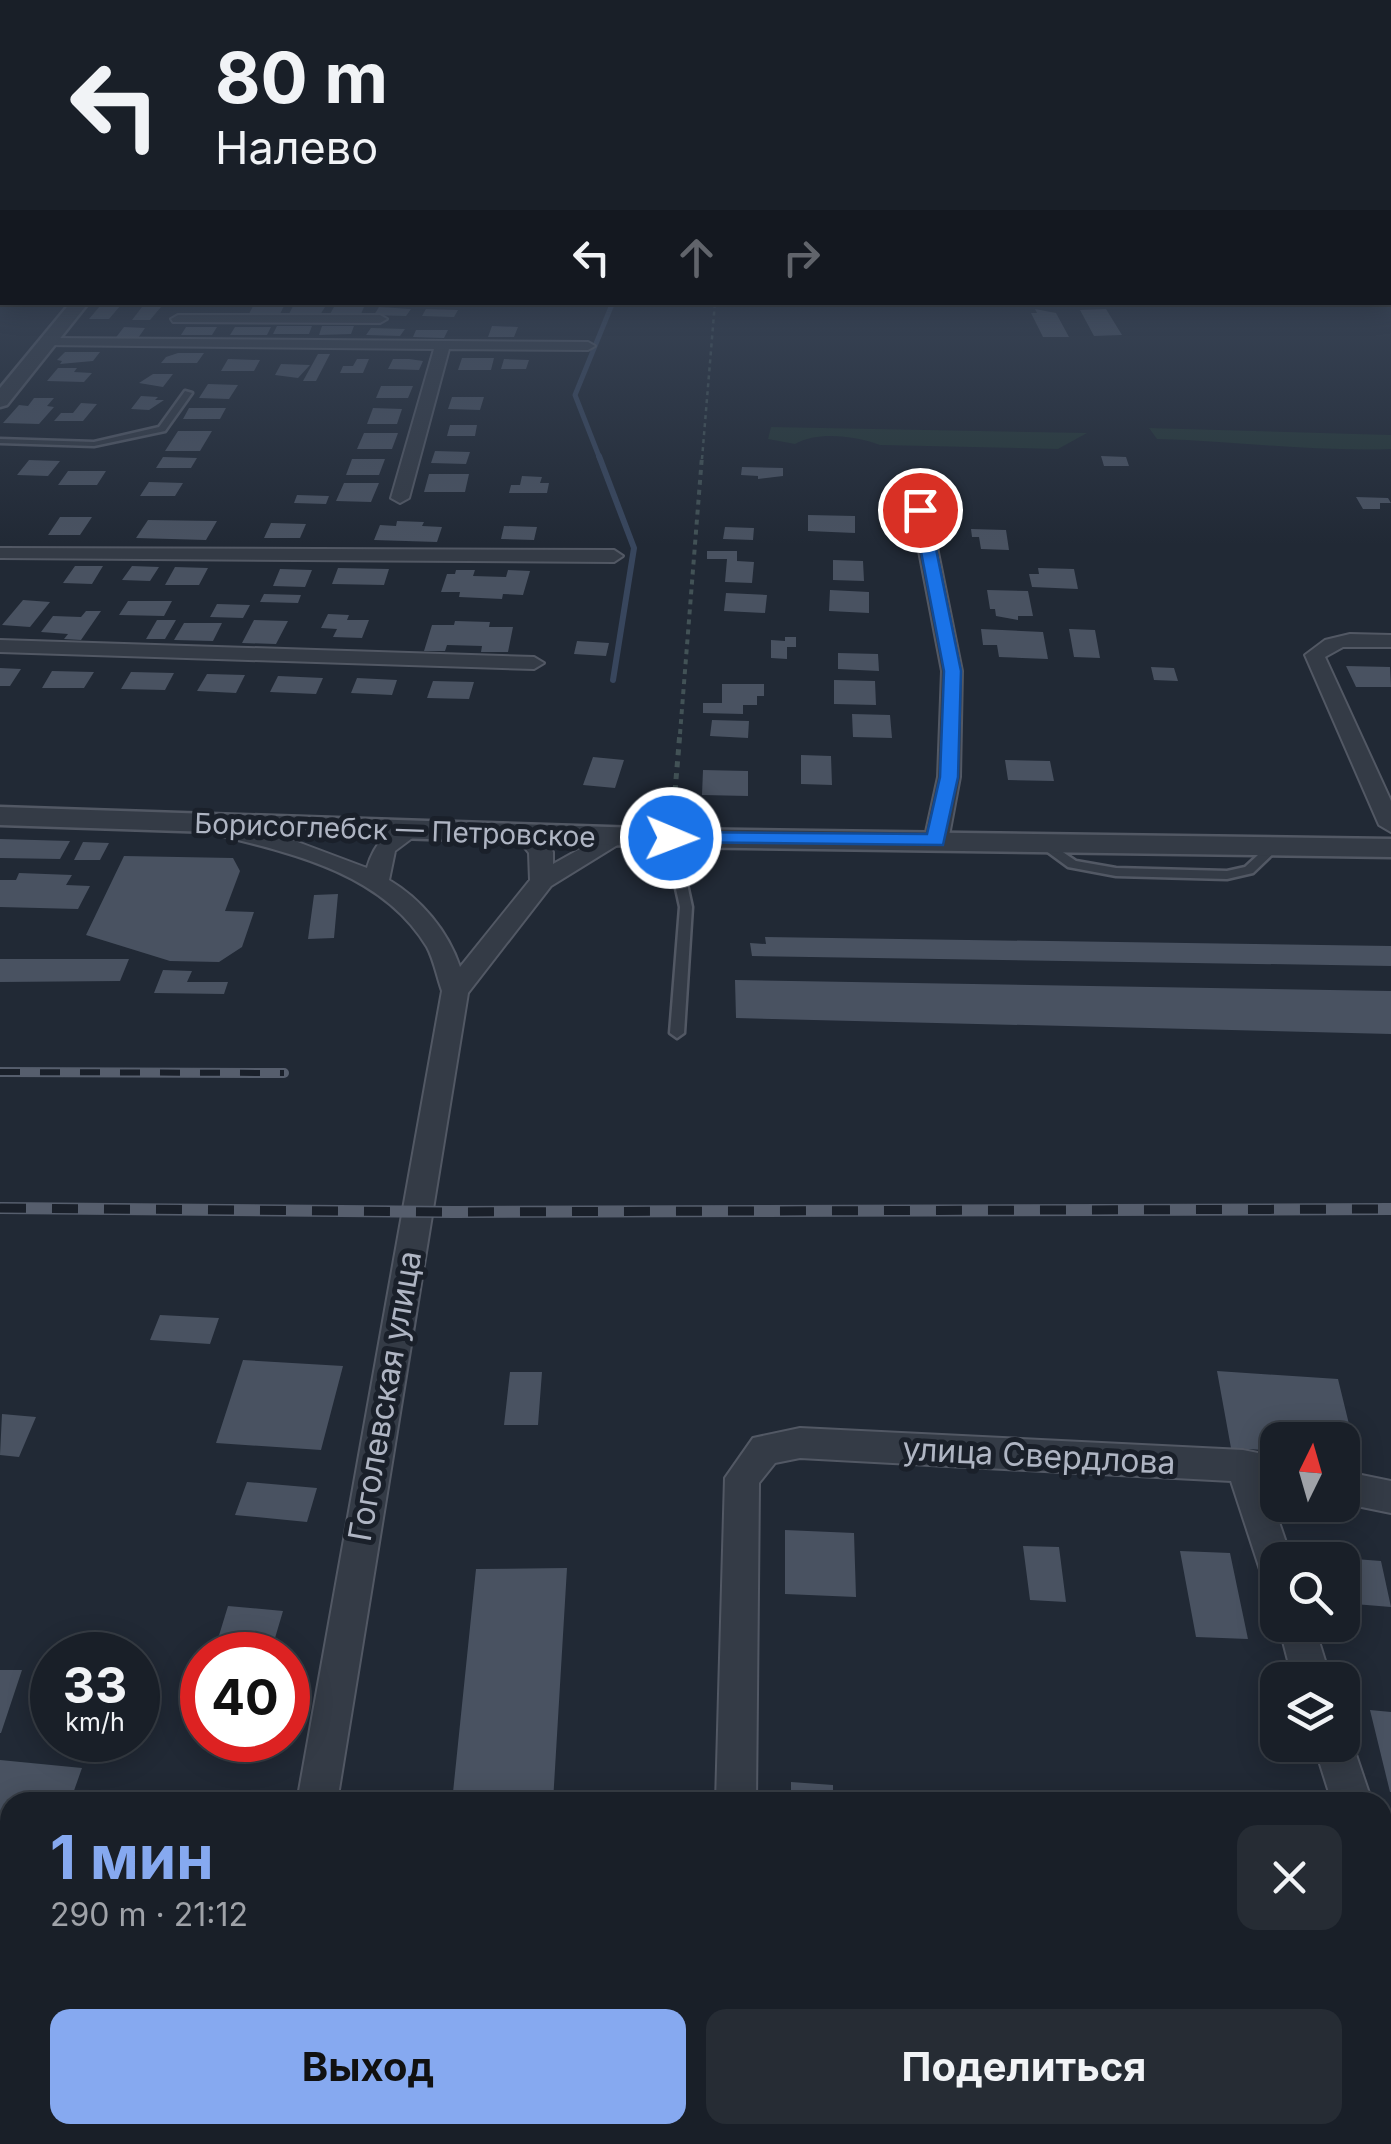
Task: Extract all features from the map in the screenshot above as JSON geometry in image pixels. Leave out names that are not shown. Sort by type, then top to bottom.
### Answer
[{"type":"street","points":[[0,401],[47,344]]},
{"type":"street","points":[[354,344],[588,346]]},
{"type":"street","points":[[400,498],[443,345]]},
{"type":"street","points":[[915,482],[952,671],[949,777],[936,840]]},
{"type":"street","points":[[0,553],[614,556]]},
{"type":"street","points":[[1391,641],[1346,640],[1326,644],[1315,655],[1391,825]]},
{"type":"street","points":[[0,646],[534,663]]},
{"type":"street","name":"Борисоглебск — Петровское","points":[[0,816],[671,838],[1391,848]]},
{"type":"street","points":[[200,824],[312,850],[376,883],[408,906],[438,940],[449,960],[454,990]]},
{"type":"street","points":[[376,883],[384,848],[411,830]]},
{"type":"street","points":[[526,834],[541,852],[542,881]]},
{"type":"street","points":[[454,990],[542,881],[620,836]]},
{"type":"street","name":"Гоголевская улица","points":[[319,1792],[454,990]]},
{"type":"street","name":"улица Свердлова","points":[[736,1792],[742,1478],[764,1449],[800,1443],[1260,1470]]},
{"type":"street","points":[[1242,1466],[1268,1542]]},
{"type":"street","points":[[1360,1491],[1391,1497]]},
{"type":"street","points":[[1339,1762],[1349,1792]]},
{"type":"lane","points":[[0,441],[94,444],[162,429],[188,393]]},
{"type":"lane","points":[[671,838],[686,906],[677,1033]]},
{"type":"path","points":[[671,838],[712,344]]},
{"type":"shaded area","points":[[771,427],[1087,433],[1058,449],[880,445],[837,436],[815,437],[795,444],[768,439]]},
{"type":"shaded area","points":[[1149,428],[1391,435],[1391,449],[1157,439]]},
{"type":"building","points":[[65,352],[100,352],[93,361],[60,364],[62,361],[57,360]]},
{"type":"building","points":[[178,353],[204,353],[197,363],[161,363]]},
{"type":"building","points":[[318,354],[330,354],[316,381],[303,381]]},
{"type":"building","points":[[462,358],[494,358],[491,370],[458,370]]},
{"type":"building","points":[[228,359],[260,360],[254,371],[221,371]]},
{"type":"building","points":[[357,359],[369,359],[363,373],[340,373],[343,366],[353,366]]},
{"type":"building","points":[[393,359],[423,361],[419,370],[388,369]]},
{"type":"building","points":[[504,359],[529,360],[526,369],[501,369]]},
{"type":"building","points":[[281,364],[310,365],[298,378],[275,375]]},
{"type":"building","points":[[58,368],[92,373],[84,382],[47,381]]},
{"type":"building","points":[[153,374],[173,374],[163,387],[139,383]]},
{"type":"building","points":[[208,384],[238,385],[229,399],[199,398]]},
{"type":"building","points":[[381,386],[413,386],[408,398],[376,398]]},
{"type":"building","points":[[141,396],[164,400],[149,410],[131,409]]},
{"type":"building","points":[[452,397],[484,397],[480,410],[448,409]]},
{"type":"building","points":[[34,398],[54,398],[47,406],[54,407],[39,424],[3,423],[19,405],[28,406]]},
{"type":"building","points":[[81,403],[97,404],[83,421],[54,421],[61,413],[73,413]]},
{"type":"building","points":[[189,408],[226,408],[220,419],[183,419]]},
{"type":"building","points":[[373,408],[402,409],[397,424],[367,424]]},
{"type":"building","points":[[450,425],[477,425],[475,436],[447,436]]},
{"type":"building","points":[[178,431],[212,431],[200,451],[165,451]]},
{"type":"building","points":[[364,433],[398,433],[392,449],[357,449]]},
{"type":"building","points":[[435,451],[470,452],[466,464],[431,463]]},
{"type":"building","points":[[1101,456],[1126,457],[1129,466],[1104,466]]},
{"type":"building","points":[[163,457],[197,458],[191,468],[156,468]]},
{"type":"building","points":[[352,459],[385,459],[379,475],[346,475]]},
{"type":"building","points":[[29,460],[60,461],[48,476],[17,475]]},
{"type":"building","points":[[742,467],[783,468],[783,476],[758,479],[741,475]]},
{"type":"building","points":[[68,471],[106,471],[97,485],[58,485]]},
{"type":"building","points":[[429,474],[469,474],[465,492],[424,492]]},
{"type":"building","points":[[522,476],[542,477],[540,483],[549,483],[547,493],[509,493],[511,485],[520,485]]},
{"type":"building","points":[[149,482],[183,483],[175,496],[140,496]]},
{"type":"building","points":[[344,483],[379,483],[371,502],[336,501]]},
{"type":"building","points":[[297,495],[329,496],[326,504],[294,503]]},
{"type":"building","points":[[1356,497],[1388,498],[1391,503],[1380,503],[1380,509],[1363,509]]},
{"type":"building","points":[[808,515],[855,516],[855,533],[808,531]]},
{"type":"building","points":[[60,517],[92,517],[80,535],[48,535]]},
{"type":"building","points":[[148,520],[217,521],[206,540],[136,538]]},
{"type":"building","points":[[397,521],[442,527],[437,542],[374,540],[380,525],[396,526]]},
{"type":"building","points":[[271,523],[306,524],[300,538],[264,538]]},
{"type":"building","points":[[504,526],[537,527],[534,540],[501,539]]},
{"type":"building","points":[[725,527],[754,528],[753,540],[723,539]]},
{"type":"building","points":[[971,529],[1006,530],[1009,550],[981,549],[979,537],[972,537]]},
{"type":"building","points":[[707,551],[737,551],[737,561],[754,562],[752,583],[725,582],[727,559],[707,559]]},
{"type":"building","points":[[833,560],[863,561],[864,581],[833,580]]},
{"type":"building","points":[[75,566],[103,566],[92,584],[63,583]]},
{"type":"building","points":[[132,566],[159,567],[150,581],[122,580]]},
{"type":"building","points":[[175,567],[208,568],[199,585],[165,585]]},
{"type":"building","points":[[338,568],[389,569],[384,585],[332,584]]},
{"type":"building","points":[[1038,568],[1074,569],[1078,589],[1032,587],[1029,574],[1039,574]]},
{"type":"building","points":[[280,569],[312,570],[305,587],[273,586]]},
{"type":"building","points":[[456,570],[475,570],[473,576],[506,577],[508,570],[530,571],[523,595],[503,594],[502,599],[441,592],[447,574],[455,574]]},
{"type":"building","points":[[830,590],[869,592],[869,613],[829,611]]},
{"type":"building","points":[[987,590],[1028,591],[1033,616],[1018,616],[1018,620],[996,616],[995,609],[990,609]]},
{"type":"building","points":[[726,593],[767,595],[765,613],[724,611]]},
{"type":"building","points":[[264,594],[301,595],[298,603],[260,602]]},
{"type":"building","points":[[23,600],[50,602],[30,627],[2,625]]},
{"type":"building","points":[[128,601],[172,601],[164,616],[119,615]]},
{"type":"building","points":[[217,604],[250,605],[243,618],[210,617]]},
{"type":"building","points":[[86,611],[101,611],[81,640],[64,639],[68,634],[41,632],[53,616],[81,617]]},
{"type":"building","points":[[328,614],[349,615],[347,620],[369,620],[362,638],[333,637],[337,629],[321,628]]},
{"type":"building","points":[[157,620],[176,620],[165,639],[146,639]]},
{"type":"building","points":[[254,620],[288,621],[276,644],[242,643]]},
{"type":"building","points":[[455,621],[513,627],[508,652],[481,652],[482,646],[447,645],[445,651],[424,651],[432,625],[454,625]]},
{"type":"building","points":[[184,623],[222,623],[213,641],[174,640]]},
{"type":"building","points":[[981,629],[1043,632],[1048,659],[999,657],[997,645],[983,645]]},
{"type":"building","points":[[1069,629],[1095,630],[1100,658],[1074,657]]},
{"type":"building","points":[[785,637],[796,637],[796,647],[787,647],[787,659],[771,658],[771,640],[785,641]]},
{"type":"building","points":[[577,641],[609,643],[606,656],[574,654]]},
{"type":"building","points":[[838,653],[878,654],[879,671],[838,669]]},
{"type":"building","points":[[1346,666],[1390,667],[1391,687],[1356,687]]},
{"type":"building","points":[[1151,667],[1174,668],[1178,681],[1154,680]]},
{"type":"building","points":[[0,668],[21,669],[10,686],[0,686]]},
{"type":"building","points":[[52,671],[94,672],[84,688],[42,688]]},
{"type":"building","points":[[131,672],[174,673],[165,690],[121,689]]},
{"type":"building","points":[[207,674],[245,675],[236,693],[197,691]]},
{"type":"building","points":[[278,676],[323,678],[316,694],[270,692]]},
{"type":"building","points":[[357,678],[397,680],[392,695],[351,693]]},
{"type":"building","points":[[834,680],[875,681],[876,705],[834,704]]},
{"type":"building","points":[[433,681],[474,682],[469,699],[427,698]]},
{"type":"building","points":[[722,684],[764,684],[764,696],[757,696],[757,705],[743,705],[743,714],[703,713],[703,703],[722,703]]},
{"type":"building","points":[[852,714],[890,715],[892,738],[853,737]]},
{"type":"building","points":[[712,720],[749,721],[748,738],[710,736]]},
{"type":"building","points":[[801,755],[831,756],[832,785],[801,784]]},
{"type":"building","points":[[593,757],[624,760],[615,788],[583,785]]},
{"type":"building","points":[[1005,760],[1050,761],[1054,781],[1008,780]]},
{"type":"building","points":[[703,770],[748,771],[748,796],[702,795]]},
{"type":"building","points":[[0,839],[70,841],[60,859],[0,858]]},
{"type":"building","points":[[83,842],[109,843],[100,860],[74,860]]},
{"type":"building","points":[[124,856],[233,858],[240,871],[225,911],[254,912],[242,947],[219,962],[170,961],[86,935]]},
{"type":"building","points":[[19,873],[72,875],[66,885],[90,886],[78,909],[0,907],[0,880],[16,880]]},
{"type":"building","points":[[338,894],[334,938],[308,939],[314,895]]},
{"type":"building","points":[[765,937],[1391,946],[1391,966],[752,956],[750,943],[766,944]]},
{"type":"building","points":[[0,959],[129,959],[120,981],[0,982]]},
{"type":"building","points":[[163,970],[192,971],[187,982],[228,982],[224,994],[154,993]]},
{"type":"building","points":[[735,980],[1391,991],[1391,1034],[736,1018]]},
{"type":"building","points":[[160,1315],[219,1318],[210,1344],[150,1340]]},
{"type":"building","points":[[243,1360],[343,1366],[321,1450],[216,1443]]},
{"type":"building","points":[[1217,1371],[1338,1379],[1348,1422],[1260,1422],[1260,1450],[1231,1448]]},
{"type":"building","points":[[510,1372],[542,1372],[538,1425],[504,1425]]},
{"type":"building","points":[[2,1414],[36,1417],[19,1457],[0,1455]]},
{"type":"building","points":[[247,1482],[317,1488],[307,1522],[235,1515]]},
{"type":"building","points":[[785,1530],[854,1533],[856,1597],[785,1594]]},
{"type":"building","points":[[1023,1546],[1059,1547],[1066,1602],[1030,1600]]},
{"type":"building","points":[[1180,1551],[1230,1553],[1248,1639],[1196,1637]]},
{"type":"building","points":[[1360,1559],[1381,1561],[1391,1607],[1360,1604]]},
{"type":"building","points":[[567,1568],[554,1792],[453,1792],[476,1569]]},
{"type":"building","points":[[228,1606],[283,1611],[277,1632],[220,1632]]},
{"type":"building","points":[[0,1670],[22,1670],[1,1733],[0,1733]]},
{"type":"building","points":[[1370,1710],[1391,1712],[1391,1792],[1390,1792]]},
{"type":"building","points":[[0,1760],[82,1768],[74,1792],[0,1792]]},
{"type":"building","points":[[791,1782],[833,1785],[833,1792],[791,1792]]},
{"type":"waterway","points":[[596,344],[575,395],[600,459]]},
{"type":"waterway","points":[[599,456],[634,548],[613,680]]},
{"type":"railway","points":[[0,1072],[284,1073]]},
{"type":"railway","points":[[0,1208],[454,1212],[1391,1209]]},
{"type":"route","points":[[671,838],[936,840],[949,777],[952,671],[920,510]]}]
